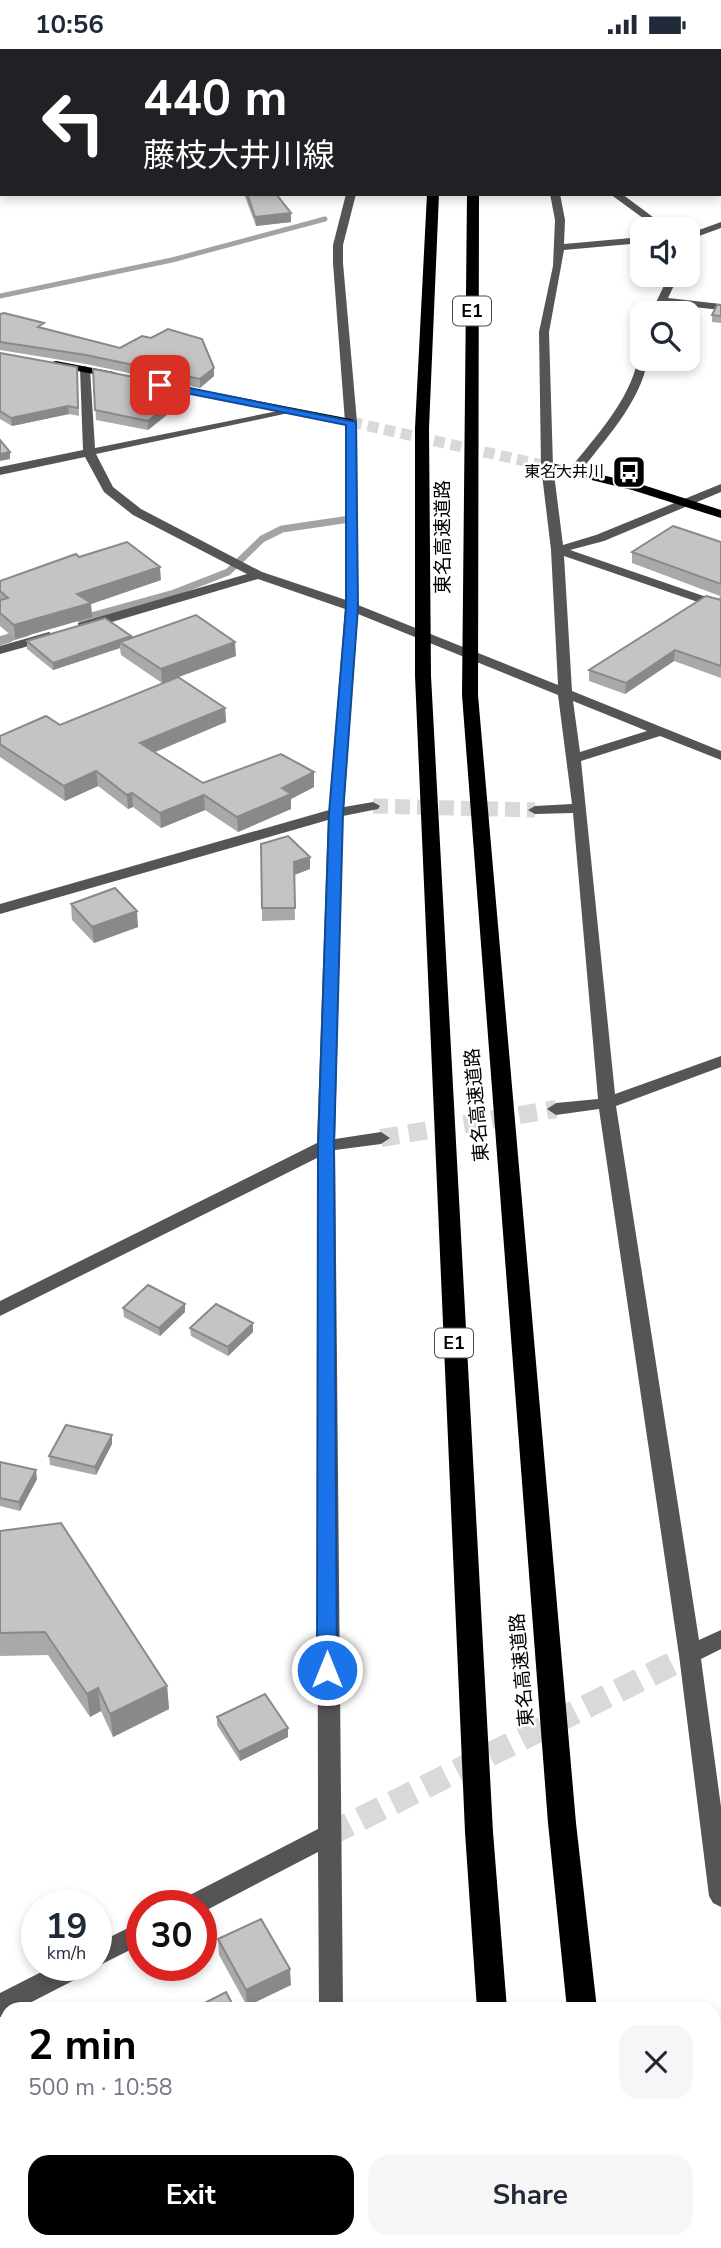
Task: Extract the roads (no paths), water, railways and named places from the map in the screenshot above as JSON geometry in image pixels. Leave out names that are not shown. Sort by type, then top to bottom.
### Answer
[{"type":"highway","name":"東名高速道路","points":[[433,196],[422,428],[423,676],[479,1832],[491,2002]]},
{"type":"highway","name":"東名高速道路","points":[[473,196],[470,695],[562,1823],[581,2002]]},
{"type":"main road","points":[[49,363],[125,378]]},
{"type":"main road","points":[[151,383],[351,422]]},
{"type":"main road","points":[[547,466],[687,502],[721,514]]},
{"type":"street","points":[[331,2002],[326,1146],[336,813],[352,607],[351,422],[338,263],[340,236],[350,196]]},
{"type":"street","points":[[555,196],[560,220],[558,266],[544,332],[547,466],[557,550],[565,694],[580,809],[607,1103],[690,1655],[721,1896]]},
{"type":"street","points":[[618,196],[647,217]]},
{"type":"street","points":[[700,232],[721,225]]},
{"type":"street","points":[[559,247],[630,241]]},
{"type":"street","points":[[668,287],[662,300],[721,307]]},
{"type":"street","points":[[85,369],[89,453],[108,489],[137,512],[258,575],[352,607],[721,756]]},
{"type":"street","points":[[573,473],[622,405],[642,371]]},
{"type":"street","points":[[0,471],[284,411]]},
{"type":"street","points":[[557,550],[600,538],[721,488]]},
{"type":"street","points":[[557,550],[721,606]]},
{"type":"street","points":[[0,650],[258,575]]},
{"type":"street","points":[[573,759],[659,732]]},
{"type":"street","points":[[0,909],[336,813],[373,806]]},
{"type":"street","points":[[535,810],[580,809]]},
{"type":"street","points":[[556,1109],[607,1103],[721,1062]]},
{"type":"street","points":[[4,1301],[326,1146],[381,1138]]},
{"type":"street","points":[[690,1655],[721,1639]]},
{"type":"street","points":[[217,1893],[328,1835]]},
{"type":"street","points":[[9,2002],[49,1981]]},
{"type":"waterway","points":[[0,296],[172,260],[325,219]]},
{"type":"waterway","points":[[80,619],[174,593],[228,572],[262,539],[282,529],[350,519]]},
{"type":"waterway","points":[[3,640],[27,633]]},
{"type":"waterway","points":[[3,640],[9,638]]},
{"type":"tunnel","points":[[351,422],[547,466]]},
{"type":"tunnel","points":[[373,806],[535,810]]},
{"type":"tunnel","points":[[381,1138],[556,1109]]},
{"type":"tunnel","points":[[328,1835],[690,1655]]},
{"type":"place","name":"東名大井川","points":[[629,472]]}]
